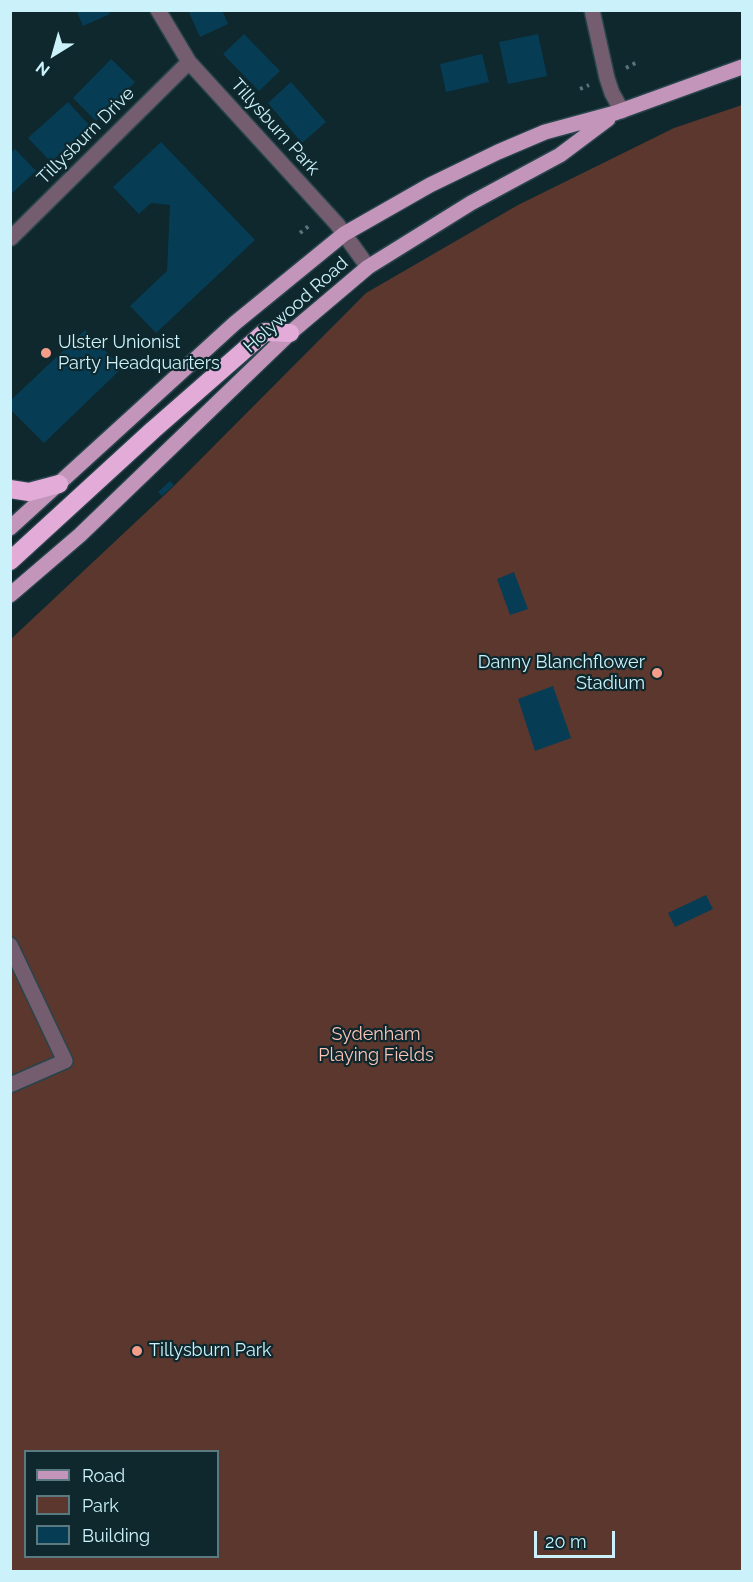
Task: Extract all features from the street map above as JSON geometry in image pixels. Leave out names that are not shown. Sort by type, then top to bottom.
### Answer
[{"type":"highway","points":[[10,561],[153,430],[265,332],[290,333]]},
{"type":"highway","points":[[10,489],[29,492],[59,484]]},
{"type":"main road","name":"Holywood Road","points":[[10,528],[235,323],[344,234],[430,185],[545,132],[619,112],[742,67]]},
{"type":"main road","name":"Holywood Road","points":[[10,595],[80,535],[290,333],[368,267],[471,203],[560,155],[619,112]]},
{"type":"street","name":"Tillysburn Park","points":[[158,10],[189,62],[344,234],[368,267]]},
{"type":"street","points":[[592,10],[607,78],[619,112]]},
{"type":"street","name":"Tillysburn Drive","points":[[11,238],[189,62]]},
{"type":"street","points":[[10,945],[65,1061],[10,1085]]},
{"type":"green space","name":"Sydenham Playing Fields","points":[[742,105],[742,1571],[11,1572],[11,639],[173,487],[366,293],[518,205],[674,128]]},
{"type":"building","points":[[76,10],[108,10],[110,14],[83,26]]},
{"type":"building","points":[[188,10],[222,10],[228,24],[200,37]]},
{"type":"building","points":[[244,34],[280,71],[259,91],[223,54]]},
{"type":"building","points":[[538,34],[547,76],[508,84],[499,42]]},
{"type":"building","points":[[482,54],[489,82],[446,92],[440,64]]},
{"type":"building","points":[[111,59],[135,82],[96,121],[73,98]]},
{"type":"building","points":[[291,82],[326,122],[302,143],[268,103]]},
{"type":"building","points":[[68,102],[90,126],[51,162],[28,138]]},
{"type":"building","points":[[161,142],[255,240],[156,333],[130,306],[167,271],[170,205],[151,203],[139,214],[113,187]]},
{"type":"building","points":[[15,149],[36,171],[10,195],[10,153]]},
{"type":"building","points":[[85,330],[122,368],[44,443],[10,409],[10,401]]},
{"type":"building","points":[[170,481],[174,485],[162,496],[158,492]]},
{"type":"building","points":[[514,572],[528,609],[510,615],[497,579]]},
{"type":"building","points":[[553,686],[571,738],[535,751],[518,699]]},
{"type":"building","points":[[706,895],[713,909],[675,927],[668,913]]},
{"type":"place","name":"Ulster Unionist Party Headquarters","points":[[46,353]]},
{"type":"place","name":"Danny Blanchflower Stadium","points":[[657,673]]},
{"type":"place","name":"Tillysburn Park","points":[[137,1351]]}]
